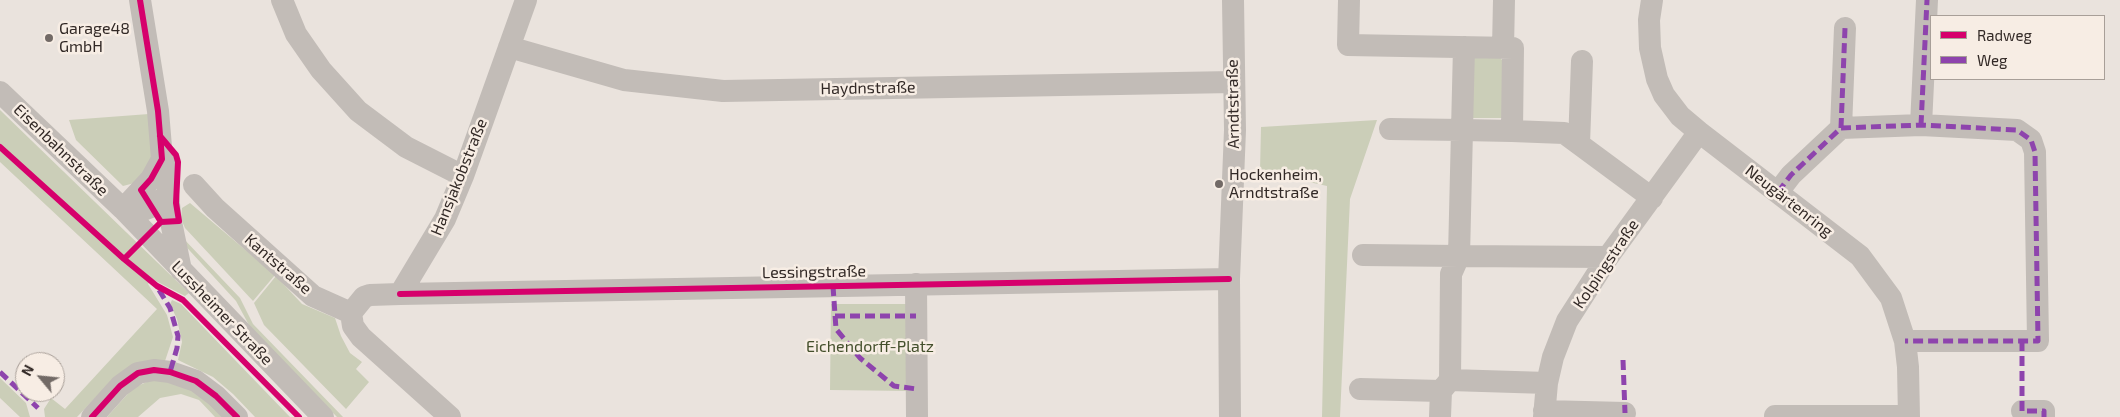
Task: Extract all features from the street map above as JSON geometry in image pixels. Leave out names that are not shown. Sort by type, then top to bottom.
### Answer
[{"type":"street","points":[[140,0],[158,111],[162,159],[168,169],[168,196],[181,271]]},
{"type":"street","points":[[282,0],[296,34],[321,70],[358,111],[406,147],[463,176]]},
{"type":"street","name":"Hansjakobstraße","points":[[400,294],[445,220],[463,176],[526,0]]},
{"type":"street","name":"Arndtstraße","points":[[1230,417],[1229,279],[1235,130],[1233,0]]},
{"type":"street","points":[[1349,0],[1348,45],[1513,48],[1512,131]]},
{"type":"street","points":[[1503,48],[1504,0]]},
{"type":"street","name":"Neugärtenring","points":[[1652,0],[1649,20],[1650,48],[1657,79],[1664,95],[1680,116],[1699,132],[1860,256],[1891,298],[1905,341],[1908,367],[1909,417],[1775,416]]},
{"type":"street","points":[[1921,125],[1927,0]]},
{"type":"street","points":[[1841,128],[1845,28]]},
{"type":"street","name":"Haydnstraße","points":[[509,47],[624,80],[723,91],[1233,82]]},
{"type":"street","points":[[1440,417],[1446,385],[1451,274],[1459,256],[1464,47]]},
{"type":"street","points":[[1579,144],[1582,62]]},
{"type":"street","name":"Eisenbahnstraße","points":[[0,92],[123,209]]},
{"type":"street","points":[[1778,192],[1791,175],[1841,128],[1921,125],[2017,130],[2031,140],[2036,152],[2038,341],[1905,341]]},
{"type":"street","points":[[1390,129],[1564,133],[1652,198]]},
{"type":"street","name":"Kolpingstraße","points":[[1625,413],[1544,414],[1547,383],[1553,357],[1567,321],[1608,257],[1699,132]]},
{"type":"street","points":[[123,209],[151,179],[162,159]]},
{"type":"street","name":"Kantstraße","points":[[194,185],[214,208],[313,296],[352,313]]},
{"type":"street","points":[[123,209],[138,212],[152,207],[168,196]]},
{"type":"street","name":"Lussheimer Straße","points":[[123,209],[323,417]]},
{"type":"street","points":[[1363,255],[1608,257]]},
{"type":"street","name":"Lessingstraße","points":[[400,294],[1229,279]]},
{"type":"street","points":[[916,284],[917,417]]},
{"type":"street","points":[[400,294],[364,297],[352,313],[353,326],[361,337],[450,417]]},
{"type":"street","points":[[92,417],[120,386],[138,373],[154,370],[170,372],[196,381],[216,396],[237,417]]},
{"type":"street","points":[[1360,389],[1547,383]]},
{"type":"street","points":[[2022,411],[2044,411],[2044,417]]},
{"type":"green space","points":[[1466,53],[1496,53],[1502,60],[1503,118],[1466,118]]},
{"type":"green space","points":[[0,110],[189,293],[185,296],[152,279],[148,284],[167,315],[173,337],[165,361],[99,394],[77,417],[45,417],[44,409],[48,402],[56,402],[65,409],[157,309],[0,162]]},
{"type":"green space","points":[[149,114],[153,164],[142,181],[123,186],[76,140],[69,120]]},
{"type":"green space","points":[[1377,120],[1350,199],[1340,417],[1322,417],[1327,186],[1260,171],[1261,127]]},
{"type":"green space","points":[[190,203],[275,275],[253,301],[185,228],[181,219],[182,208]]},
{"type":"green space","points":[[182,237],[240,298],[253,324],[343,417],[337,417],[250,327],[236,301],[179,239]]},
{"type":"green space","points":[[276,276],[302,304],[335,318],[341,336],[350,353],[362,362],[356,369],[369,382],[346,409],[264,325],[254,303]]},
{"type":"green space","points":[[172,300],[181,304],[290,417],[255,417],[213,377],[178,360],[182,342],[177,319],[170,304]]},
{"type":"green space","name":"Eichendorff-Platz","points":[[831,304],[910,304],[910,391],[830,390]]},
{"type":"green space","points":[[0,378],[15,392],[15,402],[26,403],[30,417],[20,417],[0,398]]},
{"type":"green space","points":[[149,381],[169,381],[189,386],[230,417],[215,417],[199,400],[181,394],[160,398],[138,417],[107,417],[133,388]]},
{"type":"marked path","points":[[1921,125],[1927,0]]},
{"type":"marked path","points":[[1841,128],[1845,28]]},
{"type":"marked path","points":[[1778,192],[1791,175],[1841,128],[1921,125],[2017,130],[2031,140],[2035,152],[2038,341],[1905,341]]},
{"type":"marked path","points":[[833,286],[836,329],[860,358],[894,386],[917,389]]},
{"type":"marked path","points":[[159,290],[170,308],[178,336],[177,348],[170,372]]},
{"type":"marked path","points":[[835,316],[916,316]]},
{"type":"marked path","points":[[2022,341],[2022,411],[2044,411],[2044,417]]},
{"type":"marked path","points":[[1623,360],[1625,413]]},
{"type":"marked path","points":[[0,372],[38,408]]},
{"type":"cycle path","points":[[140,0],[158,111],[162,159],[151,179],[141,190],[161,222]]},
{"type":"cycle path","points":[[124,259],[161,222],[179,221],[176,203],[178,162],[176,155],[160,136]]},
{"type":"cycle path","points":[[0,147],[124,259],[157,286],[183,300],[299,417]]},
{"type":"cycle path","points":[[400,294],[1229,279]]},
{"type":"cycle path","points":[[92,417],[120,386],[138,373],[154,370],[170,372],[196,381],[216,396],[237,417]]},
{"type":"place","name":"Garage48 GmbH","points":[[49,38]]},
{"type":"place","name":"Hockenheim, Arndtstraße","points":[[1219,184]]}]
